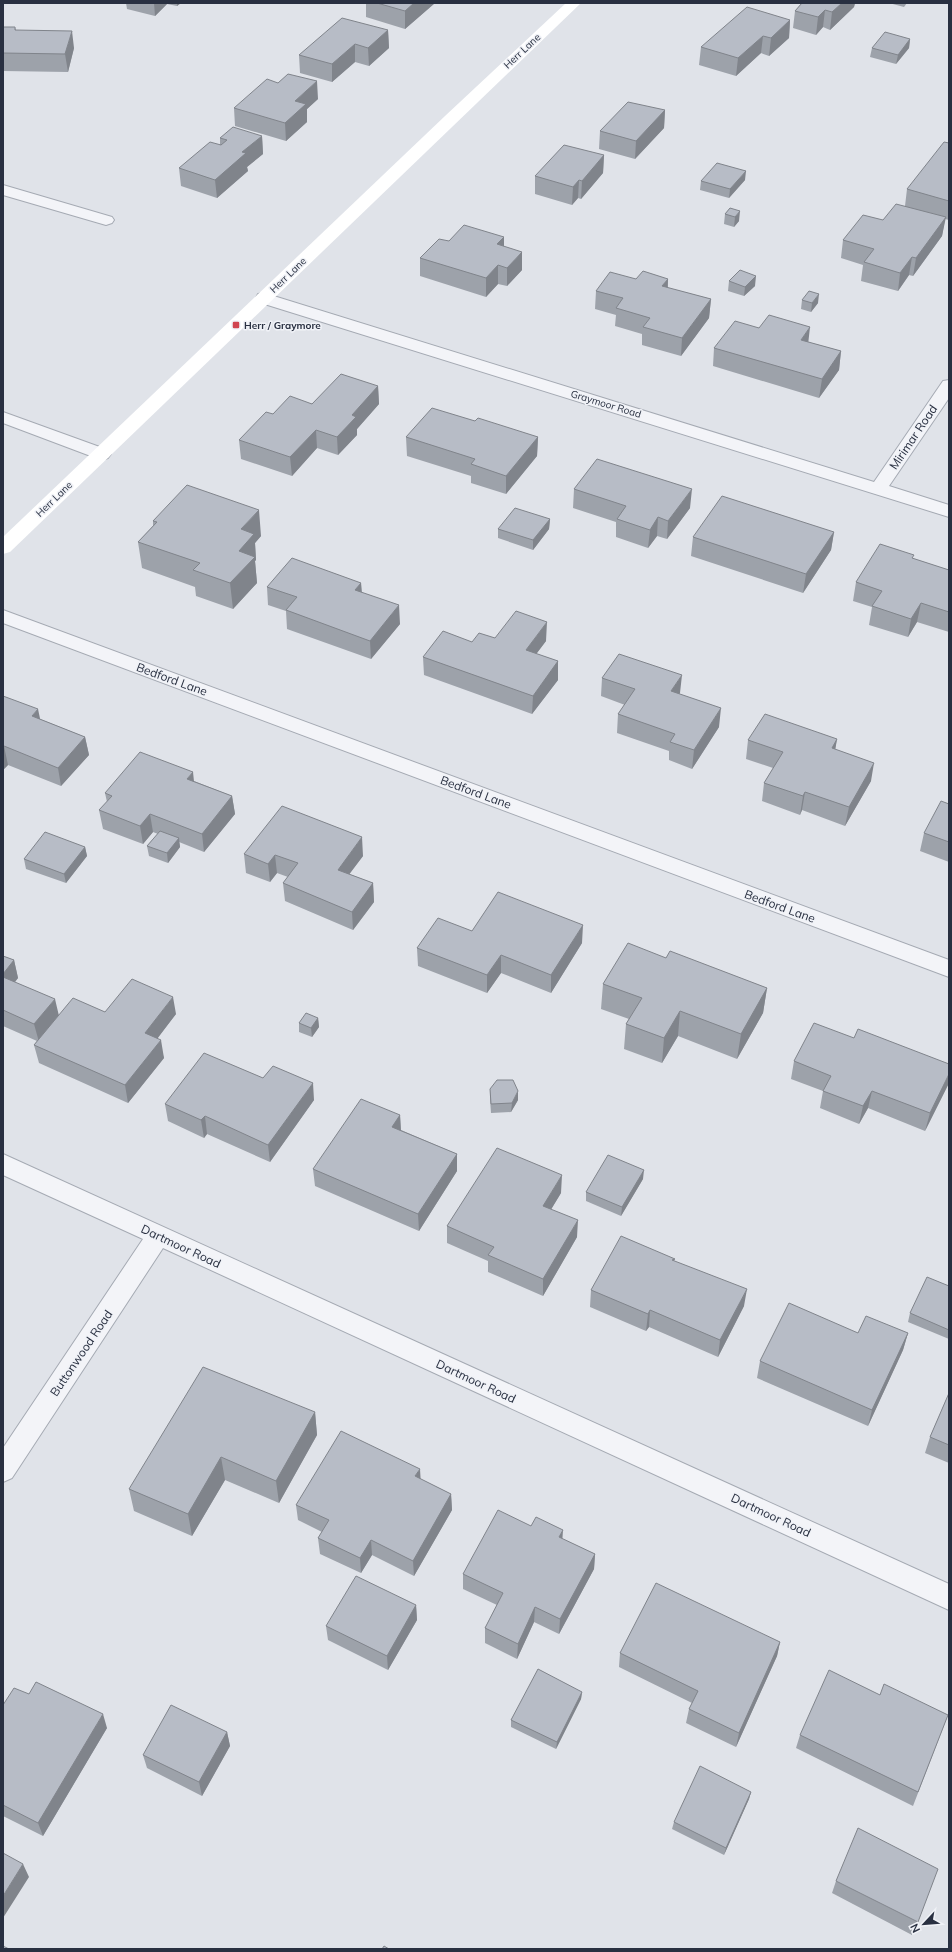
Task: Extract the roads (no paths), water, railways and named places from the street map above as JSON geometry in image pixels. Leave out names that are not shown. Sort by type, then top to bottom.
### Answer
[{"type":"main road","name":"Herr Lane","points":[[3,548],[450,119],[574,3]]},
{"type":"street","points":[[3,190],[106,220]]},
{"type":"street","name":"Graymoor Road","points":[[264,298],[949,511]]},
{"type":"street","name":"Mirimar Road","points":[[878,489],[949,385]]},
{"type":"street","points":[[3,417],[102,454]]},
{"type":"street","name":"Bedford Lane","points":[[3,616],[949,969]]},
{"type":"street","name":"Dartmoor Road","points":[[3,1164],[949,1597]]},
{"type":"street","name":"Buttonwood Road","points":[[3,1470],[158,1236]]},
{"type":"place","name":"Herr / Graymore","points":[[236,325]]}]
